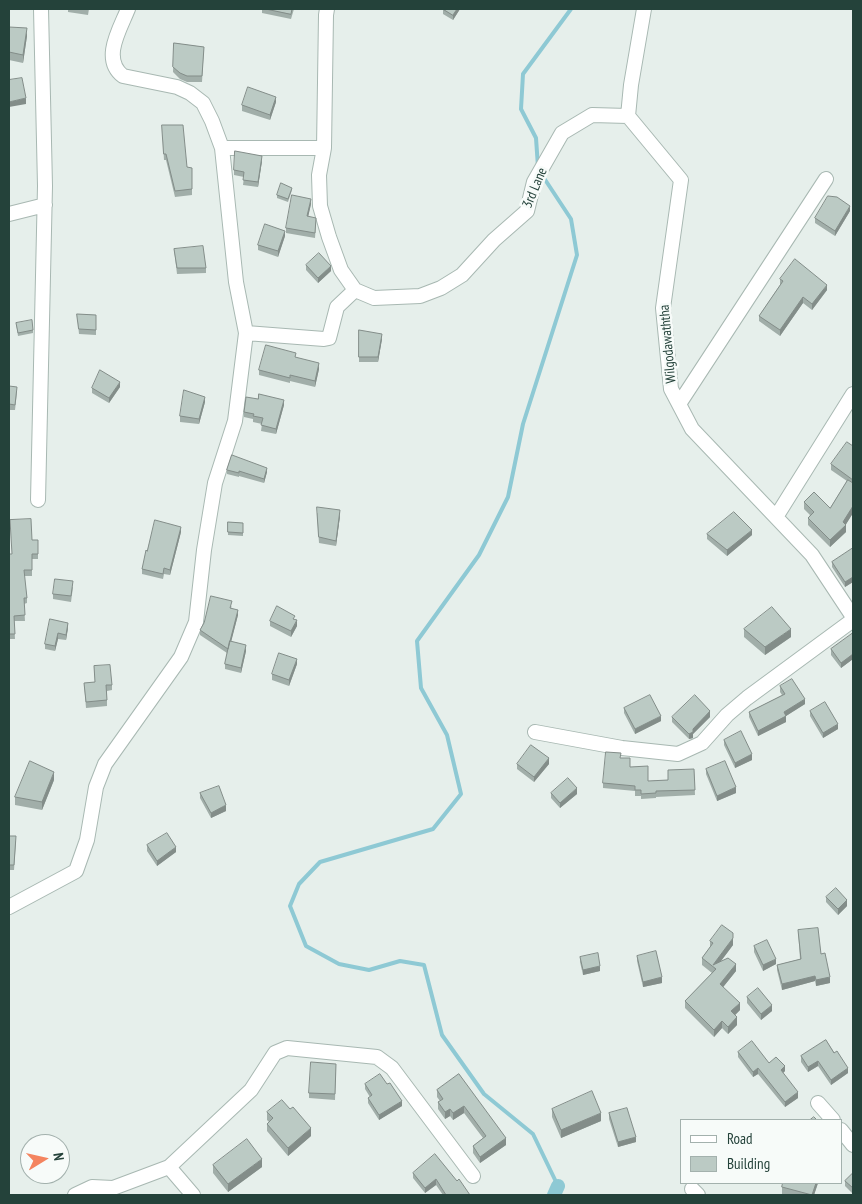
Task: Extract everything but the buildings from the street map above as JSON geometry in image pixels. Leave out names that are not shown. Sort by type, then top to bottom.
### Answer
[{"type":"street","points":[[38,500],[45,205],[41,9]]},
{"type":"street","points":[[9,907],[76,871],[87,840],[96,787],[105,764],[180,656],[196,622],[214,483],[235,421],[246,332],[236,282],[222,148],[203,103],[190,93],[177,87],[123,76],[116,70],[112,59],[114,44],[128,9]]},
{"type":"street","points":[[246,332],[329,338],[337,307],[354,290],[341,270],[320,206],[319,175],[324,148],[327,9]]},
{"type":"street","points":[[628,116],[631,85],[644,9]]},
{"type":"street","name":"3rd Lane","points":[[354,290],[374,298],[420,296],[441,288],[462,275],[494,240],[527,211],[534,182],[562,133],[592,115],[628,116]]},
{"type":"street","name":"Wilgodawaththa","points":[[628,116],[681,180],[663,308],[671,389],[692,429],[812,555],[853,618]]},
{"type":"street","points":[[222,148],[324,148]]},
{"type":"street","points":[[678,404],[826,179]]},
{"type":"street","points":[[9,214],[45,205]]},
{"type":"street","points":[[776,517],[853,394]]},
{"type":"street","points":[[535,732],[622,748],[678,754],[702,743],[727,715],[747,698],[853,618]]},
{"type":"street","points":[[75,1195],[92,1187],[113,1188],[169,1168],[251,1090],[275,1053],[287,1048],[377,1057],[392,1068],[473,1176]]},
{"type":"street","points":[[818,1102],[832,1119]]},
{"type":"street","points":[[842,1131],[853,1145]]},
{"type":"street","points":[[169,1168],[193,1195]]},
{"type":"waterway","points":[[538,167],[536,138],[521,109],[523,74],[571,9]]},
{"type":"waterway","points":[[542,175],[571,219],[577,255],[523,424],[508,497],[479,555],[417,641],[421,688],[447,735],[461,794],[433,829],[320,862],[299,884],[290,906],[306,946],[339,964],[369,970],[400,961],[424,965],[442,1035],[484,1094],[533,1134],[558,1186],[559,1195]]},
{"type":"waterway","points":[[554,1195],[558,1186]]}]
